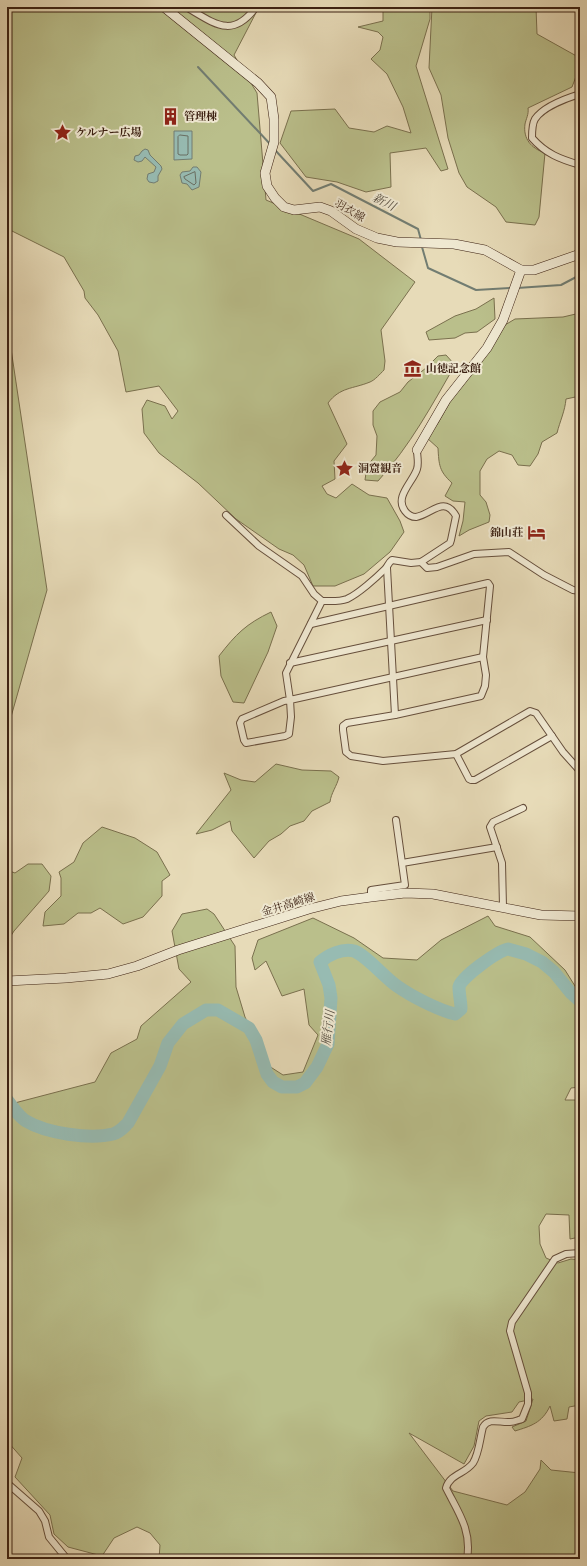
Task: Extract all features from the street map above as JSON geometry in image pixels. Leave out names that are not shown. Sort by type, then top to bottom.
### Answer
[{"type":"street","name":"羽衣線","points":[[164,7],[258,83],[271,97],[274,119],[274,142],[265,174],[267,186],[275,198],[284,207],[294,210],[320,208],[331,211],[356,229],[377,238],[397,242],[454,244],[485,250],[521,270]]},
{"type":"street","points":[[186,7],[216,24],[229,27],[244,20],[256,7]]},
{"type":"street","points":[[580,94],[561,101],[544,111],[535,119],[532,129],[532,138],[541,148],[562,160],[580,164]]},
{"type":"street","points":[[395,715],[387,568],[388,563],[392,560],[411,563],[421,562],[450,543],[456,516],[451,508],[440,506],[416,517],[412,517],[402,506],[401,501],[403,494],[414,477],[418,467],[417,450],[446,400],[487,348],[503,320],[521,270],[534,270],[580,254]]},
{"type":"street","points":[[226,516],[259,546],[302,576],[314,594],[322,601],[347,599],[387,568]]},
{"type":"street","points":[[421,562],[427,568],[437,567],[474,554],[509,552],[544,575],[573,590],[580,591]]},
{"type":"street","points":[[311,624],[488,583],[490,586],[482,657],[486,675],[485,686],[481,696],[395,715],[345,724],[343,730],[346,752],[351,756],[383,761],[456,754],[530,712],[536,713],[563,752],[580,770]]},
{"type":"street","points":[[322,601],[290,663],[285,676],[290,700],[290,732],[288,735],[249,743],[245,742],[240,723],[242,719],[284,701],[290,700],[482,657]]},
{"type":"street","points":[[290,663],[487,620]]},
{"type":"street","points":[[456,754],[469,779],[475,780],[552,736]]},
{"type":"street","points":[[503,907],[502,863],[490,824],[523,808]]},
{"type":"street","points":[[371,897],[371,890],[405,885],[396,820]]},
{"type":"street","points":[[402,863],[497,847]]},
{"type":"street","name":"金井高崎線","points":[[7,981],[108,974],[137,966],[178,950],[310,909],[371,897],[411,893],[433,894],[541,915],[580,916]]},
{"type":"street","points":[[467,1559],[469,1550],[468,1535],[464,1521],[446,1488],[448,1481],[472,1464],[476,1457],[485,1424],[490,1421],[511,1422],[522,1419],[528,1404],[528,1393],[510,1331],[512,1322],[555,1259],[566,1254],[580,1253]]},
{"type":"street","points":[[7,1484],[39,1511],[45,1521],[49,1537],[67,1559]]},
{"type":"green space","points":[[7,7],[259,7],[234,55],[257,93],[266,200],[359,239],[415,282],[381,330],[385,361],[384,370],[372,381],[342,391],[328,403],[347,444],[334,461],[335,479],[322,486],[327,494],[336,498],[352,484],[369,495],[387,498],[400,521],[404,532],[390,552],[364,574],[335,586],[313,586],[304,565],[293,555],[279,549],[236,519],[198,483],[159,453],[144,433],[142,409],[147,400],[165,406],[172,419],[178,411],[159,386],[126,392],[118,351],[98,315],[85,298],[84,291],[64,257],[8,229]]},
{"type":"green space","points":[[377,7],[430,7],[430,19],[416,66],[448,169],[441,171],[426,148],[390,153],[391,187],[366,192],[337,182],[306,177],[280,143],[291,111],[335,109],[349,128],[374,132],[387,126],[411,133],[403,107],[387,74],[371,59],[380,50],[383,37],[378,32],[358,27],[383,21],[383,10]]},
{"type":"green space","points":[[432,7],[536,7],[537,34],[580,58],[580,66],[572,87],[528,108],[525,134],[532,146],[545,153],[539,217],[535,225],[506,222],[496,207],[467,187],[459,173],[448,138],[441,95],[429,68]]},
{"type":"green space","points":[[494,298],[495,319],[477,332],[465,333],[455,338],[429,340],[426,332],[455,316],[476,309]]},
{"type":"green space","points":[[580,313],[580,396],[566,399],[564,412],[557,433],[542,442],[538,454],[530,466],[518,465],[512,455],[499,451],[487,459],[480,471],[480,495],[486,502],[490,515],[489,522],[469,530],[459,536],[463,521],[465,502],[453,501],[445,496],[452,483],[444,475],[440,467],[438,448],[427,438],[438,423],[451,400],[489,352],[505,325],[515,319],[563,317]]},
{"type":"green space","points":[[7,322],[47,590],[7,731]]},
{"type":"green space","points":[[446,355],[455,365],[420,425],[390,468],[378,481],[365,480],[367,466],[376,455],[377,436],[373,425],[373,411],[380,402],[400,392],[408,382],[426,368],[438,356]]},
{"type":"green space","points":[[271,612],[277,626],[268,652],[244,703],[233,702],[221,676],[219,656],[242,630]]},
{"type":"green space","points":[[276,764],[302,770],[331,771],[339,777],[330,802],[312,811],[304,821],[290,826],[281,834],[269,841],[254,858],[232,831],[230,821],[212,830],[196,834],[231,790],[224,773],[241,780],[255,782]]},
{"type":"green space","points":[[102,827],[135,838],[157,852],[170,875],[162,881],[162,896],[143,917],[123,924],[100,908],[91,913],[78,913],[64,924],[43,926],[45,912],[61,896],[61,878],[59,872],[74,862],[83,843]]},
{"type":"green space","points":[[28,864],[42,864],[51,876],[49,891],[14,931],[7,942],[7,870],[15,873]]},
{"type":"green space","points":[[207,909],[214,914],[235,946],[236,987],[245,1017],[269,1066],[283,1075],[303,1072],[318,1035],[309,1025],[304,989],[282,996],[266,961],[255,970],[252,958],[258,940],[313,918],[354,938],[383,958],[417,960],[441,940],[488,916],[495,926],[530,937],[565,970],[580,994],[580,1087],[571,1088],[565,1100],[580,1100],[580,1237],[570,1239],[569,1215],[546,1214],[539,1226],[540,1244],[546,1258],[558,1263],[571,1259],[580,1260],[580,1391],[578,1397],[580,1405],[569,1407],[567,1419],[554,1421],[550,1406],[547,1412],[536,1423],[515,1431],[512,1427],[526,1421],[533,1399],[519,1402],[512,1412],[486,1416],[479,1421],[474,1446],[464,1464],[409,1433],[453,1491],[507,1505],[525,1492],[540,1469],[541,1460],[551,1470],[580,1473],[580,1559],[159,1559],[160,1545],[150,1533],[137,1527],[114,1538],[102,1556],[68,1547],[54,1534],[50,1515],[15,1477],[22,1458],[7,1441],[7,1105],[95,1082],[111,1053],[137,1039],[141,1026],[191,982],[179,969],[172,931],[182,914]]},
{"type":"water","points":[[174,131],[192,131],[192,159],[174,160]]},
{"type":"water","points":[[145,149],[148,150],[150,155],[162,169],[158,176],[158,181],[154,183],[149,182],[147,179],[148,174],[154,172],[156,167],[145,157],[142,161],[138,162],[134,160],[135,156],[139,155]]},
{"type":"water","points":[[193,167],[197,167],[201,172],[199,187],[192,190],[187,184],[182,183],[180,175],[182,172],[190,171]]},
{"type":"waterway","name":"新川","points":[[198,67],[271,145]]},
{"type":"waterway","name":"新川","points":[[275,150],[313,191],[331,184],[418,229],[421,240]]},
{"type":"waterway","name":"新川","points":[[422,247],[428,268],[476,290],[511,288]]},
{"type":"waterway","name":"新川","points":[[517,288],[561,285],[580,275]]},
{"type":"waterway","name":"雁行川","points":[[7,1100],[23,1119],[45,1129],[81,1136],[103,1136],[113,1134],[121,1130],[128,1123],[160,1066],[168,1043],[183,1024],[206,1010],[218,1010],[249,1028],[256,1040],[267,1074],[273,1082],[282,1087],[297,1087],[305,1083],[317,1067],[328,1044],[331,998],[329,985],[320,962],[331,955],[345,950],[359,953],[403,990],[433,1006],[455,1014],[461,1009],[459,987],[461,983],[480,965],[496,954],[508,949],[526,954],[542,962],[554,972],[571,993],[580,1001]]},
{"type":"place","name":"管理棟","points":[[171,116]]},
{"type":"place","name":"ケルナー広場","points":[[63,132]]},
{"type":"place","name":"山徳記念館","points":[[413,368]]},
{"type":"place","name":"洞窟観音","points":[[345,468]]},
{"type":"place","name":"錦山荘","points":[[536,532]]}]
